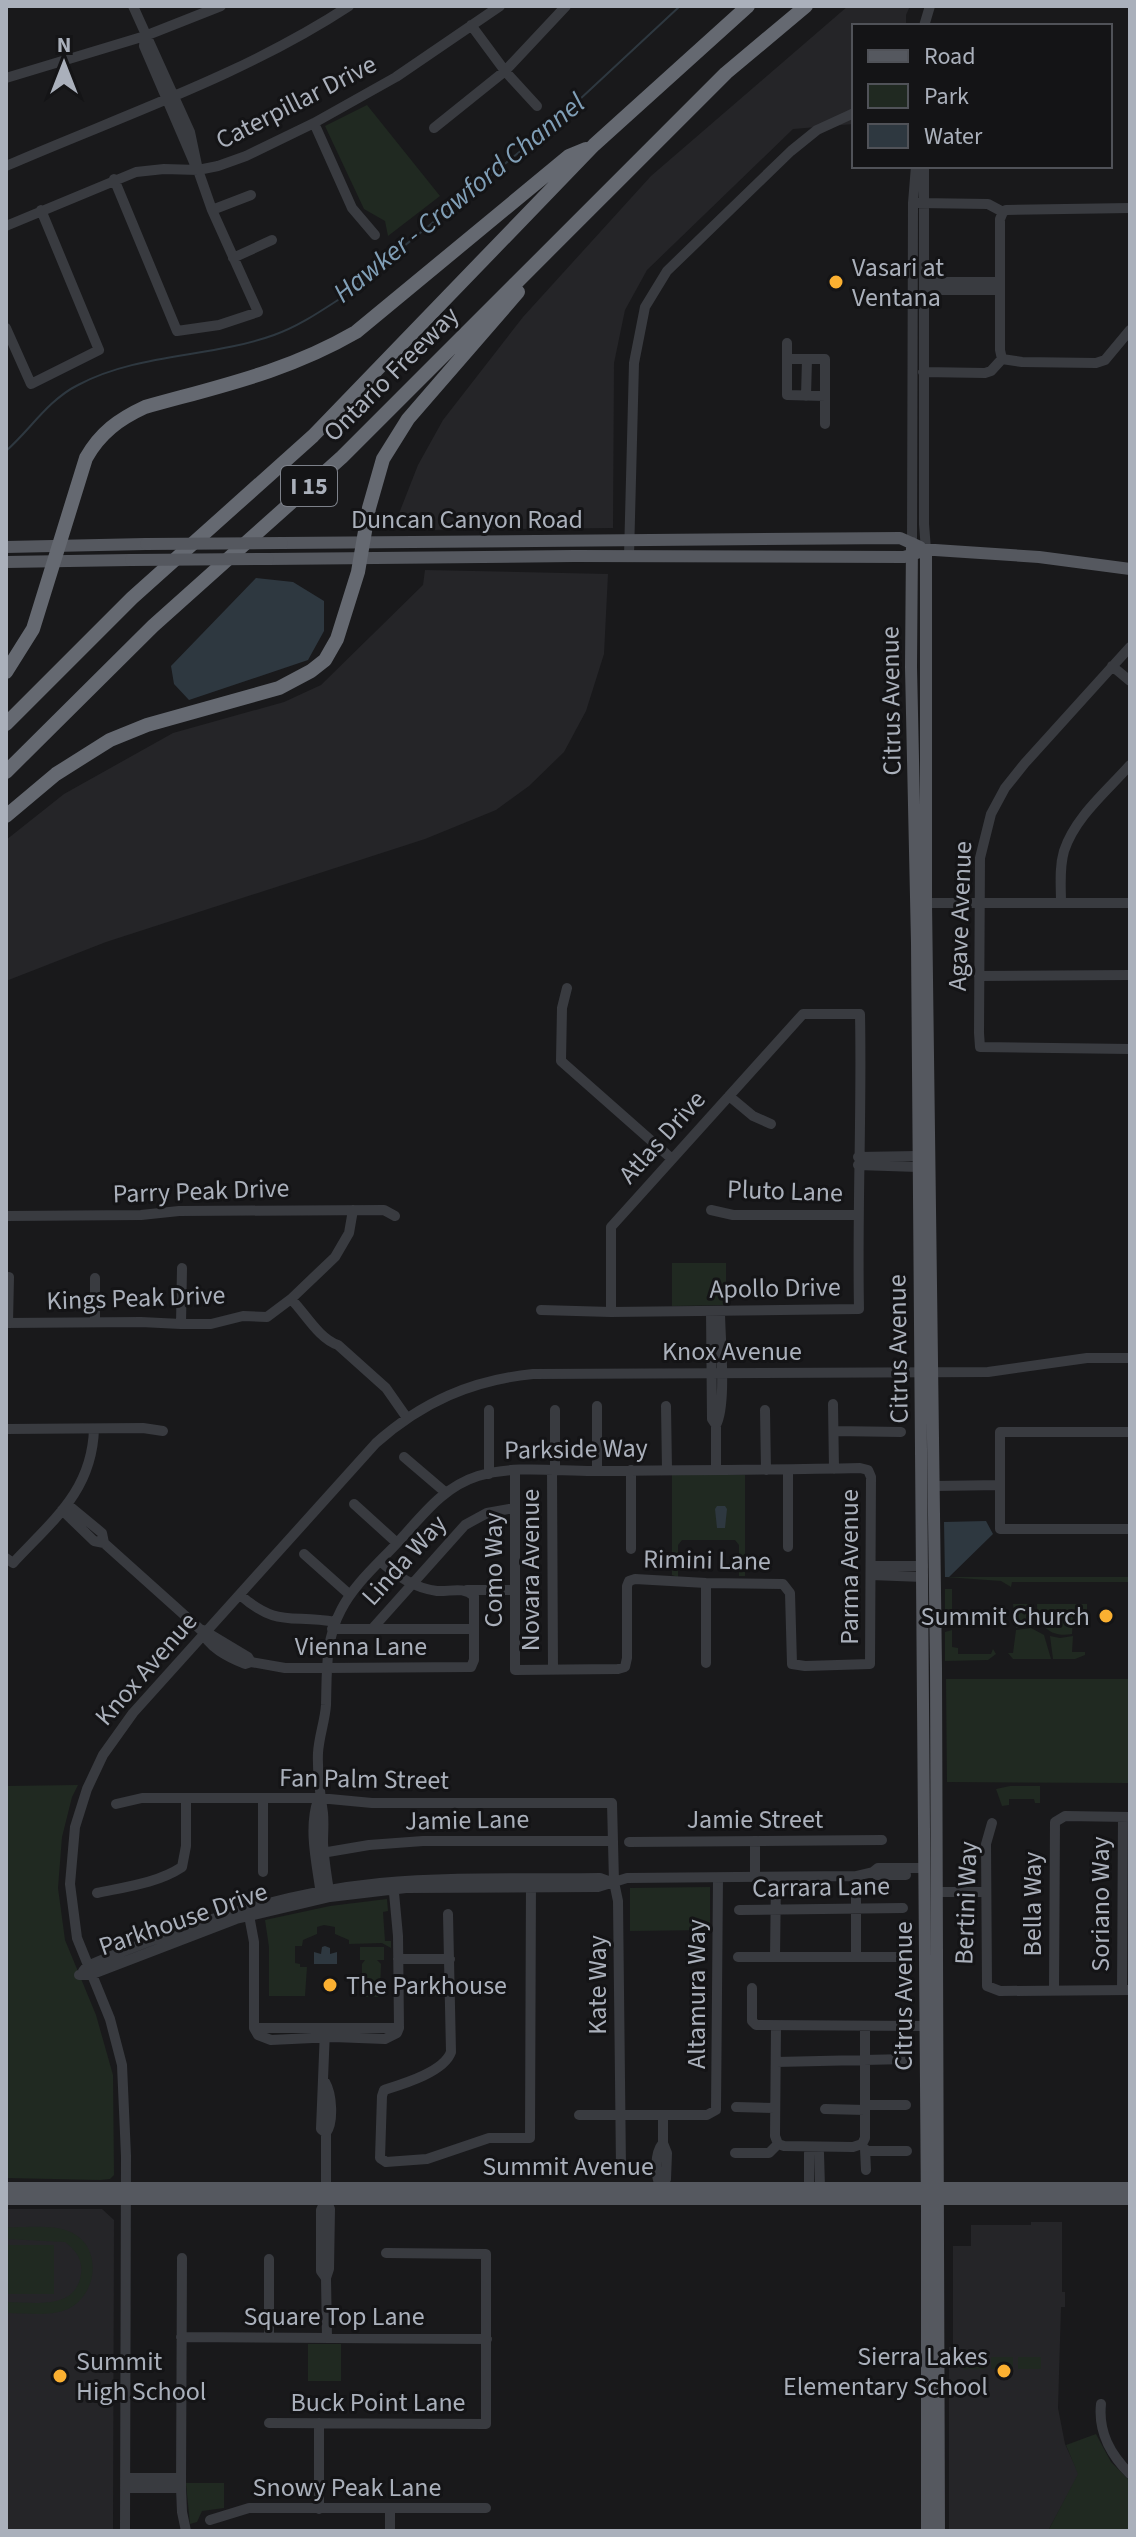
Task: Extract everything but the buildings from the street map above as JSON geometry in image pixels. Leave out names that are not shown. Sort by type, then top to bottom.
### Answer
[{"type":"highway","name":"Ontario Freeway","points":[[6,724],[132,598],[313,436],[594,145],[748,6]]},
{"type":"highway","name":"Ontario Freeway","points":[[6,772],[153,626],[342,457],[726,73],[806,6]]},
{"type":"highway","points":[[6,672],[33,629],[86,458],[95,442],[116,422],[145,407],[278,370],[320,353],[387,307],[569,156],[594,145]]},
{"type":"highway","points":[[6,816],[56,774],[110,740],[147,725],[279,688],[325,660],[337,639],[361,558],[369,508],[383,459],[395,437],[606,193]]},
{"type":"main road","name":"Duncan Canyon Road","points":[[6,547],[900,538],[917,549],[1039,557],[1130,569]]},
{"type":"main road","name":"Duncan Canyon Road","points":[[6,562],[629,556],[904,557],[917,549]]},
{"type":"main road","name":"Citrus Avenue","points":[[917,549],[926,903],[927,1372],[923,1571],[925,2026],[933,2194],[939,2531]]},
{"type":"main road","name":"Citrus Avenue","points":[[917,549],[911,667],[917,943],[917,1162],[934,1486],[937,1892],[927,2531]]},
{"type":"main road","name":"Summit Avenue","points":[[6,2188],[125,2194]]},
{"type":"main road","name":"Summit Avenue","points":[[326,2194],[814,2188],[1130,2199]]},
{"type":"main road","name":"Summit Avenue","points":[[6,2199],[125,2194],[933,2194],[1130,2188]]},
{"type":"street","points":[[114,179],[177,331],[219,325],[258,312],[212,210],[198,170],[190,158],[170,96],[144,46],[145,36],[133,6]]},
{"type":"street","points":[[6,78],[145,36],[221,6]]},
{"type":"street","points":[[6,166],[273,50],[349,6]]},
{"type":"street","name":"Caterpillar Drive","points":[[6,226],[114,179],[150,170],[198,170],[246,156],[314,123],[396,77],[500,6]]},
{"type":"street","points":[[434,128],[505,71],[566,6]]},
{"type":"street","points":[[471,25],[505,71],[537,106]]},
{"type":"street","points":[[629,556],[634,363],[645,307],[667,271],[791,151],[817,130],[852,114]]},
{"type":"street","points":[[314,123],[352,208],[375,235]]},
{"type":"street","name":"Citrus Avenue","points":[[916,168],[924,285],[924,524],[917,549]]},
{"type":"street","name":"Citrus Avenue","points":[[917,549],[919,203],[924,168]]},
{"type":"street","points":[[212,210],[251,195]]},
{"type":"street","points":[[919,203],[988,204],[1003,212]]},
{"type":"street","points":[[1002,359],[999,286],[1000,219],[1003,212],[1130,208]]},
{"type":"street","points":[[6,328],[31,384],[99,350],[41,210]]},
{"type":"street","points":[[233,258],[272,240]]},
{"type":"street","points":[[924,285],[935,290],[999,286]]},
{"type":"street","points":[[1002,359],[1096,363],[1105,360],[1130,330]]},
{"type":"street","points":[[787,343],[787,395],[825,396]]},
{"type":"street","points":[[787,359],[825,359],[825,424]]},
{"type":"street","points":[[806,396],[807,359]]},
{"type":"street","points":[[923,372],[985,373],[1002,359]]},
{"type":"street","name":"Agave Avenue","points":[[1130,647],[1025,763],[997,802],[982,845],[979,976],[980,1047],[1130,1049]]},
{"type":"street","points":[[1112,666],[1130,681]]},
{"type":"street","points":[[1061,903],[1063,854],[1070,836],[1077,823],[1130,765]]},
{"type":"street","points":[[926,903],[1130,903]]},
{"type":"street","points":[[979,976],[1130,975]]},
{"type":"street","points":[[567,988],[562,1008],[561,1061],[672,1159]]},
{"type":"street","name":"Atlas Drive","points":[[611,1312],[611,1227],[803,1014]]},
{"type":"street","name":"Apollo Drive","points":[[541,1310],[859,1309],[860,1014],[803,1014]]},
{"type":"street","points":[[729,1096],[753,1116],[771,1124]]},
{"type":"street","points":[[858,1161],[917,1162]]},
{"type":"street","points":[[353,1210],[345,1242],[335,1257],[291,1299],[332,1343],[386,1388],[407,1418]]},
{"type":"street","name":"Parry Peak Drive","points":[[6,1216],[384,1210],[395,1216]]},
{"type":"street","name":"Pluto Lane","points":[[711,1210],[733,1215],[858,1215]]},
{"type":"street","points":[[181,1324],[182,1268]]},
{"type":"street","points":[[7,1323],[9,1277]]},
{"type":"street","points":[[95,1278],[95,1322]]},
{"type":"street","name":"Kings Peak Drive","points":[[7,1323],[211,1324],[243,1316],[267,1317],[291,1299]]},
{"type":"street","points":[[716,1311],[719,1420],[716,1425],[716,1470]]},
{"type":"street","name":"Knox Avenue","points":[[125,2531],[122,2065],[110,2019],[88,1970],[74,1924],[70,1884],[75,1827],[87,1789],[113,1738],[204,1632],[376,1443],[407,1418],[456,1391],[514,1376],[553,1373],[1005,1371],[1087,1358],[1130,1358]]},
{"type":"street","points":[[833,1404],[834,1469]]},
{"type":"street","points":[[597,1406],[597,1471]]},
{"type":"street","points":[[666,1406],[667,1470]]},
{"type":"street","points":[[489,1410],[489,1474]]},
{"type":"street","name":"Novara Avenue","points":[[553,1670],[555,1410]]},
{"type":"street","points":[[765,1410],[766,1470]]},
{"type":"street","points":[[6,1429],[143,1428],[163,1431]]},
{"type":"street","points":[[10,1560],[80,1487],[93,1452],[94,1429]]},
{"type":"street","points":[[834,1431],[901,1432]]},
{"type":"street","points":[[1130,1432],[1000,1432],[1000,1529],[1130,1529]]},
{"type":"street","points":[[404,1457],[445,1492]]},
{"type":"street","points":[[631,1470],[631,1549]]},
{"type":"street","points":[[788,1470],[788,1547]]},
{"type":"street","name":"Parkside Way","points":[[325,1894],[320,1853],[323,1813],[319,1798],[318,1754],[326,1707],[326,1668],[334,1625],[350,1595],[445,1492],[489,1474],[515,1471],[868,1470]]},
{"type":"street","name":"Parma Avenue","points":[[792,1664],[870,1664],[871,1477],[868,1470]]},
{"type":"street","name":"Como Way","points":[[515,1471],[515,1670],[553,1670]]},
{"type":"street","points":[[934,1486],[1000,1485]]},
{"type":"street","points":[[354,1504],[397,1543]]},
{"type":"street","name":"Vienna Lane","points":[[64,1507],[102,1533],[104,1543],[204,1632],[248,1657],[251,1662],[285,1668],[471,1667],[474,1660],[474,1629]]},
{"type":"street","name":"Linda Way","points":[[372,1629],[470,1521],[493,1510],[514,1508]]},
{"type":"street","points":[[304,1554],[350,1595]]},
{"type":"street","points":[[380,1561],[411,1583],[436,1591],[515,1590]]},
{"type":"street","points":[[871,1570],[923,1571]]},
{"type":"street","name":"Rimini Lane","points":[[553,1670],[625,1667],[627,1586],[629,1581],[635,1579],[783,1584],[790,1593],[792,1664]]},
{"type":"street","points":[[706,1583],[706,1663]]},
{"type":"street","points":[[240,1595],[264,1614],[277,1618],[317,1619],[334,1625],[372,1629],[474,1629],[474,1596],[465,1590]]},
{"type":"street","name":"Fan Palm Street","points":[[116,1804],[142,1798],[319,1798],[372,1803],[612,1803]]},
{"type":"street","points":[[97,1893],[136,1885],[182,1867],[186,1846],[186,1798]]},
{"type":"street","points":[[263,1798],[263,1872]]},
{"type":"street","name":"Kate Way","points":[[612,1803],[614,1882],[618,1901],[621,2168]]},
{"type":"street","name":"Bella Way","points":[[1054,1990],[1054,1828],[1058,1818],[1126,1817]]},
{"type":"street","name":"Soriano Way","points":[[1126,1817],[1126,1990]]},
{"type":"street","name":"Bertini Way","points":[[992,1823],[986,1844],[987,1986],[1000,1991],[1054,1990]]},
{"type":"street","name":"Jamie Street","points":[[629,1842],[882,1840]]},
{"type":"street","name":"Jamie Lane","points":[[320,1853],[423,1841],[612,1841]]},
{"type":"street","points":[[755,1841],[755,1877]]},
{"type":"street","name":"Parkhouse Drive","points":[[88,1970],[201,1922],[325,1894],[393,1885],[531,1883],[598,1887],[627,1878],[856,1876],[878,1868],[924,1872]]},
{"type":"street","points":[[856,1876],[856,1957]]},
{"type":"street","points":[[775,1957],[776,1877]]},
{"type":"street","name":"Altamura Way","points":[[663,2116],[707,2115],[716,2110],[718,1878]]},
{"type":"street","points":[[448,1914],[451,2052],[448,2059],[416,2080],[384,2090],[380,2158],[386,2162],[427,2159],[489,2138],[530,2138],[531,1883]]},
{"type":"street","points":[[249,1911],[254,1942],[254,2028],[385,2039],[397,2033],[399,2028],[393,1885]]},
{"type":"street","points":[[937,1892],[985,1892]]},
{"type":"street","name":"Carrara Lane","points":[[739,1910],[903,1908]]},
{"type":"street","points":[[738,1957],[903,1957]]},
{"type":"street","points":[[398,1959],[450,1959]]},
{"type":"street","points":[[752,1988],[752,2021],[756,2025],[925,2026]]},
{"type":"street","points":[[1054,1990],[1126,1990]]},
{"type":"street","points":[[776,2027],[775,2136],[778,2144]]},
{"type":"street","points":[[865,2027],[866,2170]]},
{"type":"street","points":[[326,2033],[321,2129],[326,2133],[326,2194],[330,2209],[325,2249],[327,2338]]},
{"type":"street","points":[[776,2062],[907,2059]]},
{"type":"street","points":[[825,2109],[906,2105]]},
{"type":"street","points":[[736,2107],[775,2108]]},
{"type":"street","points":[[579,2115],[663,2116],[663,2143],[667,2149],[666,2179],[661,2188]]},
{"type":"street","points":[[735,2153],[769,2153],[778,2144],[907,2151]]},
{"type":"street","points":[[814,2147],[819,2153],[814,2163],[814,2188]]},
{"type":"street","points":[[386,2253],[486,2254],[487,2339]]},
{"type":"street","points":[[182,2258],[181,2483],[186,2531]]},
{"type":"street","points":[[269,2259],[269,2337]]},
{"type":"street","name":"Square Top Lane","points":[[181,2337],[487,2339]]},
{"type":"street","name":"Buck Point Lane","points":[[269,2423],[486,2424],[487,2339]]},
{"type":"street","points":[[1101,2404],[1100,2421],[1106,2443],[1130,2474]]},
{"type":"street","points":[[319,2423],[319,2509]]},
{"type":"street","points":[[125,2483],[181,2483]]},
{"type":"street","name":"Snowy Peak Lane","points":[[210,2520],[249,2508],[486,2508]]},
{"type":"street","points":[[390,2509],[390,2531]]},
{"type":"shaded area","points":[[848,6],[910,6],[906,24],[852,24],[852,124],[793,129],[647,270],[625,310],[614,363],[613,528],[421,530],[420,516],[398,516],[418,465],[443,420],[523,317],[651,176]]},
{"type":"shaded area","points":[[425,570],[608,574],[604,654],[586,711],[564,752],[529,786],[496,810],[425,839],[106,942],[6,981],[6,840],[64,794],[173,733],[284,702],[321,685],[423,585]]},
{"type":"shaded area","name":"Summit High School","points":[[6,2209],[102,2209],[114,2220],[113,2531],[6,2531]]},
{"type":"shaded area","name":"Sierra Lakes Elementary School","points":[[1031,2222],[1062,2222],[1062,2292],[1065,2292],[1065,2307],[1061,2307],[1058,2408],[1065,2444],[1079,2474],[1048,2531],[949,2531],[949,2347],[953,2346],[953,2246],[971,2246],[971,2225],[1031,2225]]},
{"type":"green space","points":[[367,105],[440,196],[388,236],[385,221],[364,209],[325,126]]},
{"type":"green space","points":[[672,1263],[726,1263],[726,1305],[672,1306]]},
{"type":"green space","points":[[672,1475],[745,1475],[745,1576],[739,1576],[739,1545],[735,1540],[682,1540],[678,1545],[678,1577],[672,1575]]},
{"type":"green space","points":[[945,1577],[1130,1577],[1130,1582],[1012,1582],[1011,1587],[1001,1581]]},
{"type":"green space","points":[[945,1589],[952,1589],[952,1627],[945,1626]]},
{"type":"green space","points":[[1013,1604],[1033,1604],[1037,1627],[1027,1625],[1016,1628]]},
{"type":"green space","points":[[1037,1604],[1087,1604],[1087,1618],[1073,1618],[1072,1634],[1058,1634],[1043,1624]]},
{"type":"green space","points":[[1031,1628],[1044,1635],[1051,1659],[1013,1659],[1008,1653],[1013,1653],[1016,1630]]},
{"type":"green space","points":[[952,1630],[952,1647],[958,1648],[958,1654],[991,1654],[993,1649],[996,1654],[988,1660],[945,1661],[945,1632]]},
{"type":"green space","points":[[1050,1636],[1073,1636],[1072,1652],[1085,1652],[1085,1655],[1075,1659],[1053,1659]]},
{"type":"green space","points":[[946,1679],[1130,1679],[1130,1783],[947,1782]]},
{"type":"green space","points":[[78,1785],[62,1837],[58,1888],[65,1940],[96,2015],[113,2075],[114,2175],[110,2179],[100,2180],[6,2178],[6,1786]]},
{"type":"green space","points":[[1040,1786],[1040,1803],[1035,1803],[1034,1799],[1009,1799],[1009,1805],[1002,1806],[996,1789]]},
{"type":"green space","points":[[710,1887],[710,1930],[630,1931],[630,1888]]},
{"type":"green space","points":[[387,1899],[388,1911],[383,1912],[385,1941],[391,1941],[391,1948],[382,1943],[349,1944],[349,1940],[335,1934],[335,1927],[317,1927],[317,1934],[303,1940],[302,1946],[295,1946],[295,1963],[307,1967],[305,1996],[269,1996],[269,1947],[265,1920],[330,1906]]},
{"type":"green space","points":[[360,1947],[384,1947],[384,1960],[377,1960],[381,1964],[378,1997],[366,1997],[362,1993],[362,1964],[365,1960],[360,1960]]},
{"type":"green space","points":[[6,2227],[53,2228],[79,2237],[92,2257],[93,2269],[86,2292],[78,2302],[53,2313],[6,2313],[6,2302],[52,2302],[71,2294],[81,2274],[81,2264],[65,2242],[6,2239]]},
{"type":"green space","points":[[6,2245],[54,2245],[54,2294],[6,2294]]},
{"type":"green space","points":[[308,2344],[341,2344],[341,2381],[308,2381]]},
{"type":"green space","points":[[963,2356],[986,2357],[986,2369],[963,2369]]},
{"type":"green space","points":[[991,2357],[1013,2357],[1013,2369],[991,2369]]},
{"type":"green space","points":[[1018,2357],[1041,2357],[1041,2369],[1018,2369]]},
{"type":"green space","points":[[1096,2434],[1111,2462],[1130,2481],[1130,2531],[1048,2531],[1078,2474],[1066,2445]]},
{"type":"green space","points":[[186,2483],[224,2483],[224,2508],[202,2511],[197,2522],[190,2524]]},
{"type":"water","points":[[256,578],[293,582],[324,601],[324,631],[308,660],[189,700],[174,684],[171,666]]},
{"type":"water","points":[[717,1506],[727,1509],[725,1528],[717,1528]]},
{"type":"water","points":[[986,1521],[993,1534],[949,1577],[945,1577],[944,1522]]},
{"type":"water","points":[[325,1946],[330,1948],[330,1954],[337,1952],[337,1964],[314,1964],[314,1952],[321,1954]]},
{"type":"waterway","name":"Hawker - Crawford Channel","points":[[6,451],[48,407],[78,385],[125,367],[225,348],[274,335],[338,300],[550,127],[680,6]]},
{"type":"place","name":"Vasari at Ventana","points":[[836,282]]},
{"type":"place","name":"Summit Church","points":[[1106,1616]]},
{"type":"place","name":"The Parkhouse","points":[[330,1985]]},
{"type":"place","name":"Sierra Lakes Elementary School","points":[[1004,2371]]},
{"type":"place","name":"Summit High School","points":[[60,2376]]}]
